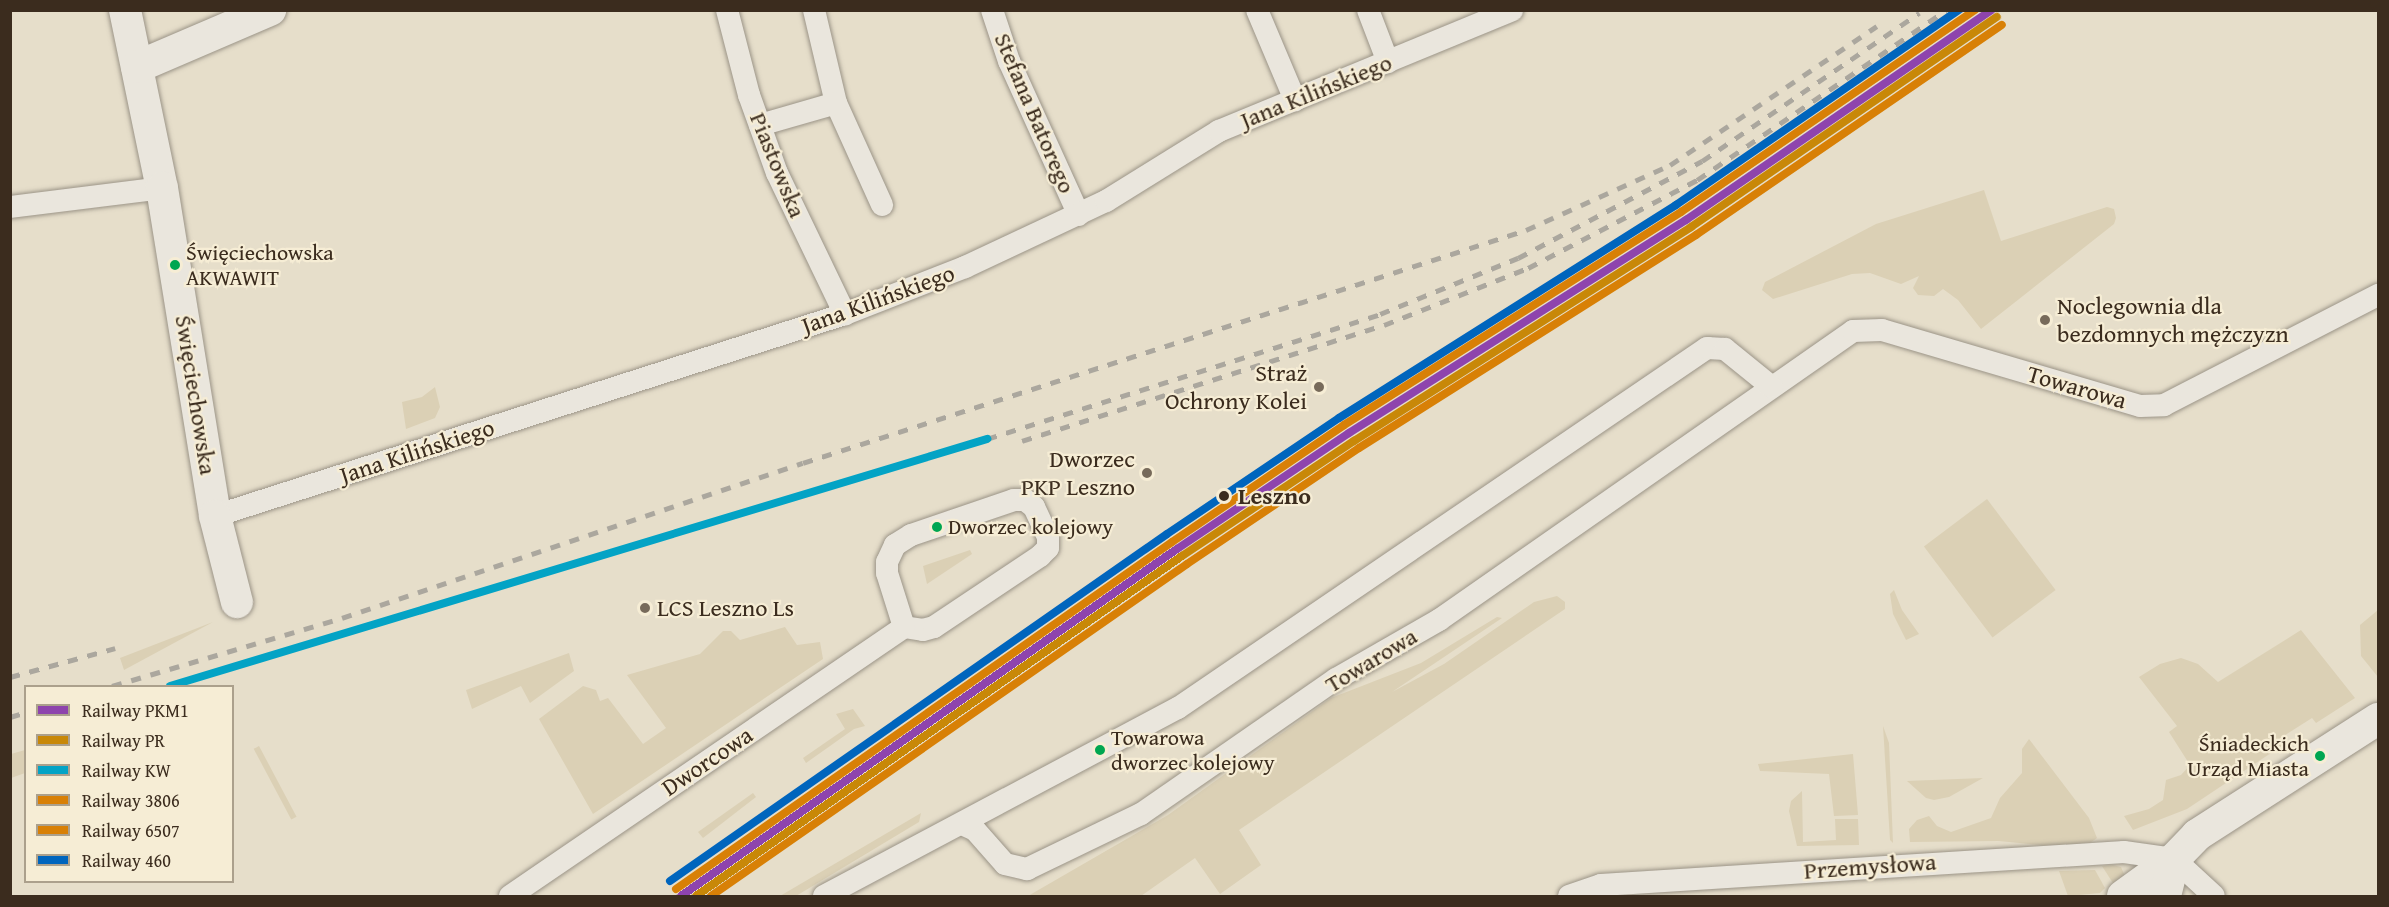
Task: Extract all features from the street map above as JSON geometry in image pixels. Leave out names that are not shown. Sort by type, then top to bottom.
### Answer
[{"type":"street","name":"Święciechowska","points":[[125,10],[162,188],[215,516],[237,602]]},
{"type":"street","points":[[137,67],[270,10]]},
{"type":"street","name":"Piastowska","points":[[727,10],[760,125],[777,173],[845,314]]},
{"type":"street","points":[[814,10],[836,103],[882,206]]},
{"type":"street","name":"Stefana Batorego","points":[[992,10],[1009,61],[1079,215]]},
{"type":"street","points":[[1257,10],[1295,100]]},
{"type":"street","points":[[1368,10],[1388,62]]},
{"type":"street","name":"Jana Kilińskiego","points":[[215,516],[845,314],[965,267],[1079,215],[1219,131],[1512,10]]},
{"type":"street","points":[[760,125],[836,103]]},
{"type":"street","points":[[10,207],[162,188]]},
{"type":"street","name":"Towarowa","points":[[964,825],[975,830],[1005,864],[1027,869],[1141,814],[1336,679],[1439,620],[1841,338],[1867,329],[2140,406],[2164,405],[2379,295]]},
{"type":"street","points":[[824,897],[893,857],[964,825],[1196,697],[1707,348],[1725,349],[1772,387]]},
{"type":"street","points":[[1014,500],[1025,500],[1034,507],[1048,537],[1045,553],[934,627],[923,630],[904,627],[887,573],[887,562],[895,545],[911,535],[1014,500]]},
{"type":"street","name":"Dworcowa","points":[[510,897],[904,627]]},
{"type":"street","points":[[2123,897],[2174,859],[2202,832],[2379,719]]},
{"type":"street","name":"Przemysłowa","points":[[1569,897],[1601,885],[1940,861],[2124,852],[2174,859]]},
{"type":"street","points":[[2165,897],[2174,859]]},
{"type":"street","points":[[2174,859],[2214,897]]},
{"type":"shaded area","points":[[1984,190],[2001,241],[2107,207],[2114,209],[2116,218],[2114,224],[1981,329],[1958,300],[1943,289],[1934,296],[1918,295],[1913,288],[1919,276],[1901,284],[1870,273],[1852,274],[1773,299],[1762,290],[1765,282],[1876,224]]},
{"type":"shaded area","points":[[435,387],[440,407],[435,418],[406,429],[402,402],[422,397]]},
{"type":"shaded area","points":[[1987,499],[2056,590],[1993,638],[1924,547]]},
{"type":"shaded area","points":[[970,550],[972,554],[927,584],[923,566]]},
{"type":"shaded area","points":[[1894,590],[1902,610],[1919,634],[1906,640],[1893,614],[1890,594]]},
{"type":"shaded area","points":[[1557,596],[1565,602],[1565,609],[1239,830],[1261,865],[1220,894],[1195,858],[1141,896],[1028,896],[1168,815],[1331,698],[1421,663],[1497,617],[1502,618],[1392,692],[1444,664],[1534,602]]},
{"type":"shaded area","points":[[2378,610],[2378,677],[2361,656],[2360,625]]},
{"type":"shaded area","points":[[213,622],[124,670],[120,658]]},
{"type":"shaded area","points":[[785,627],[797,645],[820,642],[823,659],[593,814],[539,719],[583,686],[596,690],[600,701],[608,698],[643,744],[666,728],[627,675],[700,654],[723,631],[731,631],[740,640]]},
{"type":"shaded area","points":[[2301,630],[2355,698],[2316,723],[2312,718],[2279,739],[2283,745],[2187,809],[2133,830],[2124,816],[2149,809],[2163,800],[2166,780],[2181,775],[2190,765],[2169,732],[2177,726],[2139,677],[2160,664],[2181,658],[2198,664],[2218,682]]},
{"type":"shaded area","points":[[569,653],[574,671],[530,703],[521,686],[472,709],[466,690]]},
{"type":"shaded area","points":[[853,709],[865,726],[854,729],[806,763],[803,758],[845,729],[836,714]]},
{"type":"shaded area","points":[[1883,726],[1889,743],[1893,843],[1890,840]]},
{"type":"shaded area","points":[[2029,739],[2089,818],[2097,838],[2087,845],[2068,848],[1999,841],[1910,842],[1909,829],[1917,820],[1929,816],[1937,826],[1951,832],[1991,818],[2000,798],[2022,773],[2022,749]]},
{"type":"shaded area","points":[[259,746],[297,817],[291,819],[254,749]]},
{"type":"shaded area","points":[[24,750],[24,773],[11,778],[11,754]]},
{"type":"shaded area","points":[[1853,754],[1858,815],[1834,816],[1829,774],[1760,771],[1758,764]]},
{"type":"shaded area","points":[[1983,778],[1949,797],[1934,800],[1926,798],[1907,781]]},
{"type":"shaded area","points":[[1802,791],[1803,842],[1836,840],[1835,819],[1858,819],[1859,845],[1797,846],[1789,811],[1791,801]]},
{"type":"shaded area","points":[[753,793],[756,797],[703,838],[698,832]]},
{"type":"shaded area","points":[[921,813],[919,822],[796,896],[780,896]]},
{"type":"shaded area","points":[[2102,866],[2121,867],[2126,879],[2118,891]]},
{"type":"shaded area","points":[[2095,870],[2105,888],[2100,893],[2068,896],[2059,871]]},
{"type":"railway","points":[[1022,441],[1384,325],[1528,268],[1697,180],[1946,10]]},
{"type":"railway","points":[[987,439],[1380,314],[1518,258],[1702,161],[1919,13]]},
{"type":"railway","points":[[115,685],[342,618],[803,463],[1526,230],[1670,165],[1877,26]]},
{"type":"railway","points":[[10,677],[115,648]]},
{"type":"railway","points":[[10,717],[24,713]]},
{"type":"rail line","name":"460","points":[[670,881],[1167,534],[1339,418],[1676,205],[1959,10]]},
{"type":"rail line","name":"3806","points":[[676,889],[1172,542],[1344,425],[1681,212],[1975,10]]},
{"type":"rail line","name":"PKM1","points":[[681,896],[1177,549],[1349,433],[1686,220],[1991,10]]},
{"type":"rail line","name":"PR","points":[[696,896],[1182,556],[1354,441],[1691,227],[1997,17]]},
{"type":"rail line","name":"6507","points":[[711,896],[1187,564],[1359,448],[1696,235],[2002,25]]},
{"type":"rail line","name":"KW","points":[[173,685],[987,439]]},
{"type":"place","name":"Święciechowska AKWAWIT","points":[[175,265]]},
{"type":"place","name":"Noclegownia dla bezdomnych mężczyzn","points":[[2045,320]]},
{"type":"place","name":"Straż Ochrony Kolei","points":[[1319,387]]},
{"type":"place","name":"Dworzec PKP Leszno","points":[[1147,473]]},
{"type":"place","name":"Leszno","points":[[1224,496]]},
{"type":"place","name":"Dworzec kolejowy","points":[[937,527]]},
{"type":"place","name":"LCS Leszno Ls","points":[[645,608]]},
{"type":"place","name":"Towarowa dworzec kolejowy","points":[[1100,750]]},
{"type":"place","name":"Śniadeckich Urząd Miasta","points":[[2320,756]]}]
